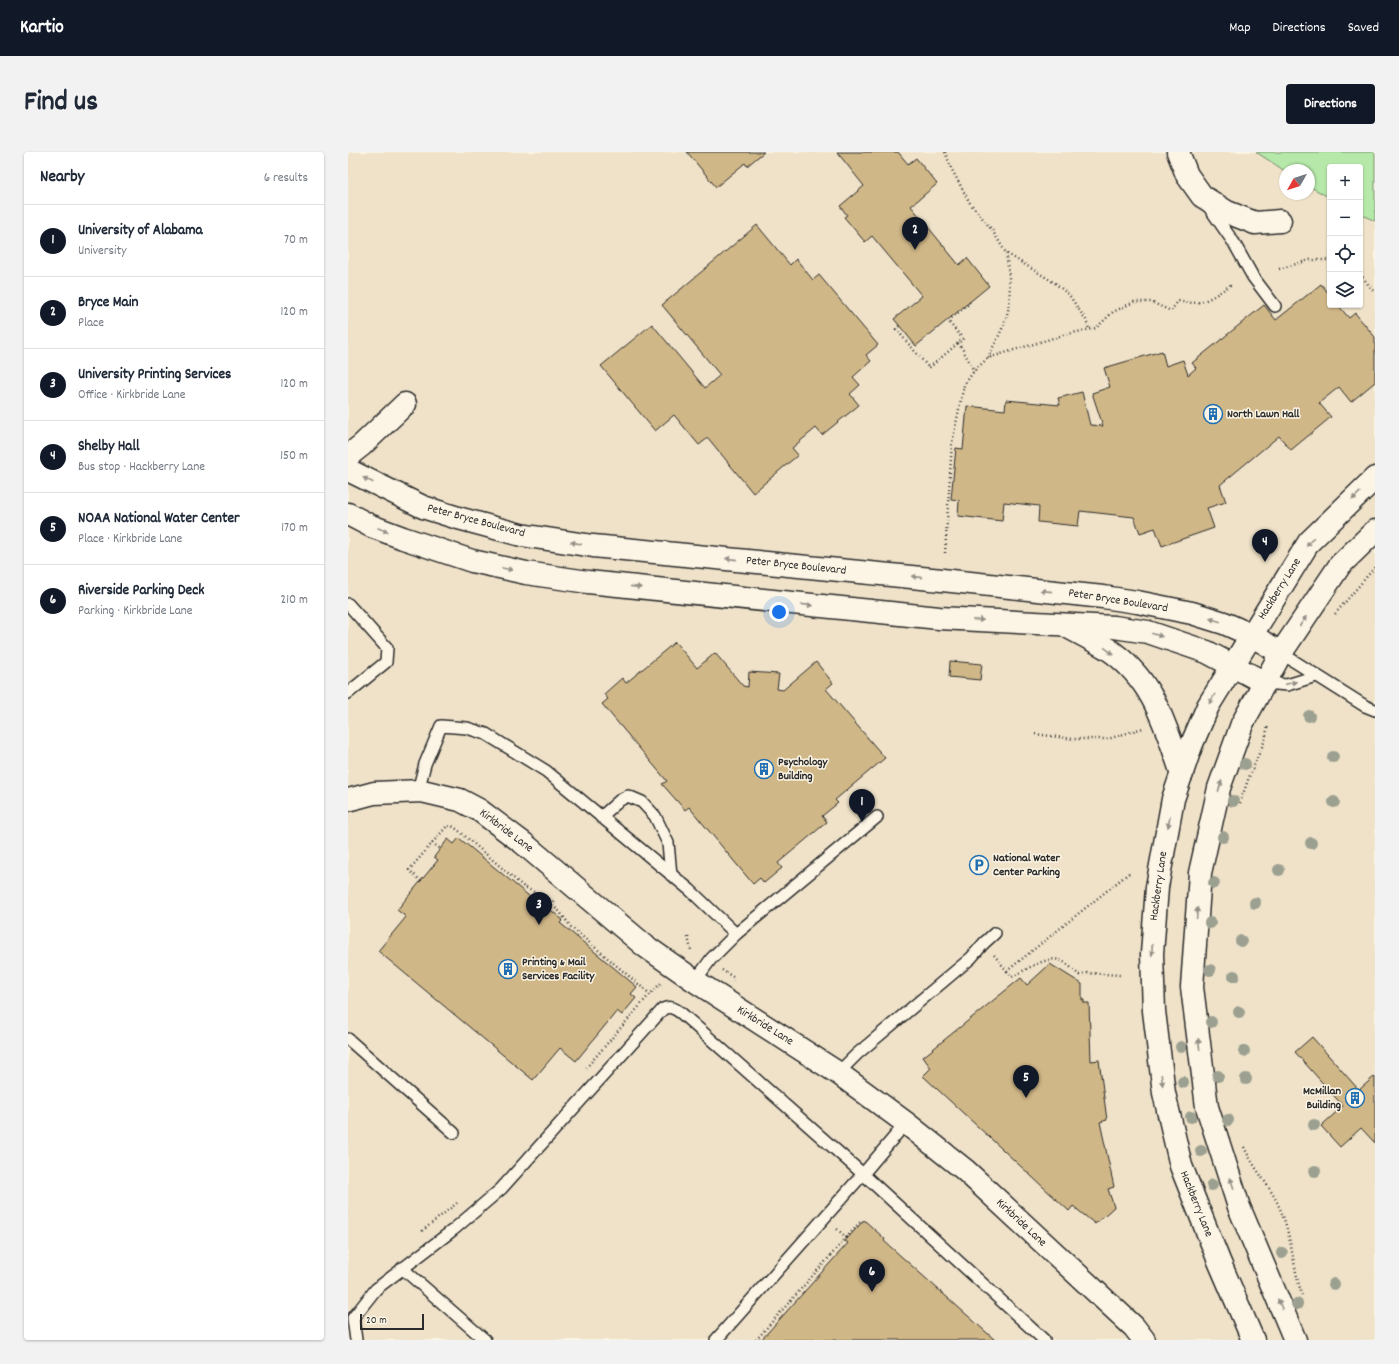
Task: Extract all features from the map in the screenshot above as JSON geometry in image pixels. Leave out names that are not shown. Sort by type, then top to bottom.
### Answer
[{"type":"street","points":[[1178,152],[1187,175],[1202,196],[1228,212],[1255,223],[1280,221]]},
{"type":"street","points":[[348,456],[362,445],[405,404]]},
{"type":"street","name":"Peter Bryce Boulevard","points":[[348,470],[423,507],[521,535],[593,546],[1103,597],[1137,602],[1192,613],[1224,623],[1251,635],[1281,653]]},
{"type":"street","name":"Hackberry Lane","points":[[1253,1340],[1219,1261],[1181,1166],[1164,1093],[1154,1011],[1152,954],[1157,887],[1174,799],[1191,746],[1208,706],[1309,542],[1375,478]]},
{"type":"street","points":[[348,514],[372,526],[403,538],[472,561],[526,573],[588,582],[939,618],[1114,627],[1148,632],[1207,652],[1265,683]]},
{"type":"street","points":[[1295,1340],[1239,1207],[1207,1107],[1192,987],[1200,873],[1219,788],[1242,724],[1281,653],[1340,565],[1375,531]]},
{"type":"street","points":[[1063,624],[1109,650],[1136,673],[1156,703],[1182,774]]},
{"type":"street","name":"Kirkbride Lane","points":[[348,800],[374,793],[418,791],[460,800],[479,810],[523,843],[645,946],[695,982],[838,1073],[906,1123],[965,1170],[1134,1327],[1144,1340]]},
{"type":"lane","points":[[1202,196],[1234,243],[1253,277],[1275,306]]},
{"type":"lane","points":[[348,604],[387,648],[386,662],[348,693]]},
{"type":"lane","points":[[1281,653],[1365,706],[1375,710]]},
{"type":"lane","points":[[1265,683],[1287,685],[1316,676]]},
{"type":"lane","points":[[418,791],[425,764],[441,726],[468,728],[486,734],[546,771],[690,890],[736,934]]},
{"type":"lane","points":[[601,817],[620,800],[628,796],[642,802],[655,816],[668,843],[672,875]]},
{"type":"lane","points":[[695,982],[712,959],[736,934],[877,817]]},
{"type":"lane","points":[[838,1073],[857,1054],[971,958],[995,933]]},
{"type":"lane","points":[[356,1340],[353,1318],[376,1290],[402,1268],[453,1230],[501,1189],[662,1010],[668,1007],[674,1008],[681,1013],[863,1174],[1044,1340]]},
{"type":"lane","points":[[348,1039],[454,1133]]},
{"type":"lane","points":[[716,1340],[863,1174],[906,1123]]},
{"type":"lane","points":[[402,1268],[485,1340]]},
{"type":"path","points":[[944,152],[970,203],[992,230],[1006,253],[1010,277],[1010,297],[1007,315],[988,358],[974,371],[964,385],[952,443],[945,553]]},
{"type":"path","points":[[1006,253],[1055,283],[1069,295],[1086,320],[1089,329]]},
{"type":"path","points":[[1279,269],[1310,260],[1327,260]]},
{"type":"path","points":[[1363,278],[1375,293]]},
{"type":"path","points":[[988,358],[1063,335],[1096,328],[1113,312],[1134,302],[1151,302],[1171,311],[1178,301],[1190,304],[1204,302],[1232,284]]},
{"type":"path","points":[[900,326],[896,329],[929,368],[962,339],[948,321],[970,304],[969,302]]},
{"type":"path","points":[[958,343],[974,371]]},
{"type":"path","points":[[1331,619],[1375,567]]},
{"type":"path","points":[[1239,804],[1265,740],[1269,720]]},
{"type":"path","points":[[1035,734],[1073,739],[1108,740],[1143,728]]},
{"type":"path","points":[[421,881],[409,870],[447,826],[452,826],[524,887],[540,895],[560,912],[571,927],[650,994]]},
{"type":"path","points":[[432,843],[441,849]]},
{"type":"path","points":[[1006,971],[1129,873]]},
{"type":"path","points":[[994,955],[1012,977],[1043,961],[1053,959],[1062,961],[1079,975],[1088,973],[1120,975]]},
{"type":"path","points":[[584,1070],[661,983]]},
{"type":"path","points":[[1242,1142],[1252,1163],[1282,1211],[1303,1298]]},
{"type":"path","points":[[418,1234],[460,1200]]},
{"type":"path","points":[[756,1340],[862,1220]]},
{"type":"shaded area","points":[[348,152],[1375,152],[1375,1340],[348,1340]]},
{"type":"green space","points":[[1256,152],[1375,152],[1375,221],[1363,215],[1363,164],[1327,164],[1327,196],[1315,189],[1315,164],[1279,164],[1279,167]]},
{"type":"building","points":[[687,152],[764,152],[747,166],[745,163],[716,187]]},
{"type":"building","points":[[837,152],[898,152],[908,164],[916,158],[937,184],[911,206],[959,265],[967,258],[989,286],[916,346],[894,319],[922,296],[872,236],[865,242],[844,217],[847,215],[840,206],[864,186]]},
{"type":"building","points":[[757,225],[790,265],[796,259],[813,280],[819,275],[878,345],[866,355],[871,361],[853,377],[860,385],[850,394],[859,405],[822,435],[816,428],[792,448],[798,455],[753,493],[708,438],[699,445],[674,415],[655,431],[601,366],[652,324],[705,388],[720,375],[662,305]]},
{"type":"building","name":"North Lawn Hall","points":[[1321,284],[1327,291],[1327,308],[1341,308],[1349,318],[1355,313],[1375,337],[1375,382],[1351,402],[1339,387],[1319,403],[1331,417],[1291,450],[1279,436],[1220,485],[1226,502],[1207,508],[1214,528],[1162,546],[1155,528],[1140,533],[1134,517],[1080,511],[1078,526],[1038,522],[1039,506],[1004,502],[1002,521],[958,516],[959,500],[951,499],[956,448],[963,449],[967,406],[1005,410],[1006,400],[1060,405],[1058,398],[1082,392],[1090,425],[1103,426],[1092,393],[1110,387],[1104,368],[1162,351],[1166,366],[1183,360],[1188,375],[1196,368],[1192,363],[1264,305],[1276,320]]},
{"type":"building","name":"Psychology Building","points":[[675,642],[697,668],[715,653],[743,686],[748,687],[749,672],[779,674],[777,689],[783,690],[816,662],[833,683],[826,689],[885,758],[835,800],[838,803],[822,816],[827,822],[778,863],[782,868],[764,883],[760,878],[753,884],[689,807],[685,810],[662,784],[667,781],[602,704],[608,699],[604,694],[622,678],[626,683]]},
{"type":"building","points":[[950,661],[982,664],[980,680],[949,677]]},
{"type":"building","name":"Printing & Mail Services Facility","points":[[459,838],[535,901],[537,899],[563,920],[560,923],[637,987],[631,994],[636,998],[622,1015],[617,1011],[576,1061],[560,1048],[533,1080],[378,951],[406,917],[397,910],[438,860],[434,857],[448,839],[454,844]]},
{"type":"building","points":[[1050,964],[1082,984],[1082,1000],[1084,1000],[1084,1003],[1089,1003],[1091,1061],[1099,1060],[1107,1120],[1100,1122],[1114,1187],[1108,1189],[1114,1207],[1095,1224],[1073,1206],[1069,1211],[923,1076],[931,1068],[923,1057],[1021,978],[1027,985]]},
{"type":"building","name":"McMillan Building","points":[[1312,1037],[1359,1090],[1375,1076],[1375,1143],[1361,1128],[1340,1147],[1321,1126],[1343,1106],[1295,1052]]},
{"type":"building","points":[[864,1220],[885,1239],[884,1241],[995,1340],[761,1340],[848,1243],[845,1241]]},
{"type":"place","name":"Bryce Main","points":[[915,250]]},
{"type":"place","name":"North Lawn Hall","points":[[1213,414]]},
{"type":"place","name":"Shelby Hall","points":[[1265,562]]},
{"type":"place","name":"Psychology Building","points":[[764,769]]},
{"type":"place","name":"University of Alabama","points":[[862,822]]},
{"type":"place","name":"National Water Center Parking","points":[[979,865]]},
{"type":"place","name":"University Printing Services","points":[[539,925]]},
{"type":"place","name":"Printing & Mail Services Facility","points":[[508,969]]},
{"type":"place","name":"NOAA National Water Center","points":[[1026,1098]]},
{"type":"place","name":"McMillan Building","points":[[1355,1098]]},
{"type":"place","name":"Riverside Parking Deck","points":[[872,1292]]}]
